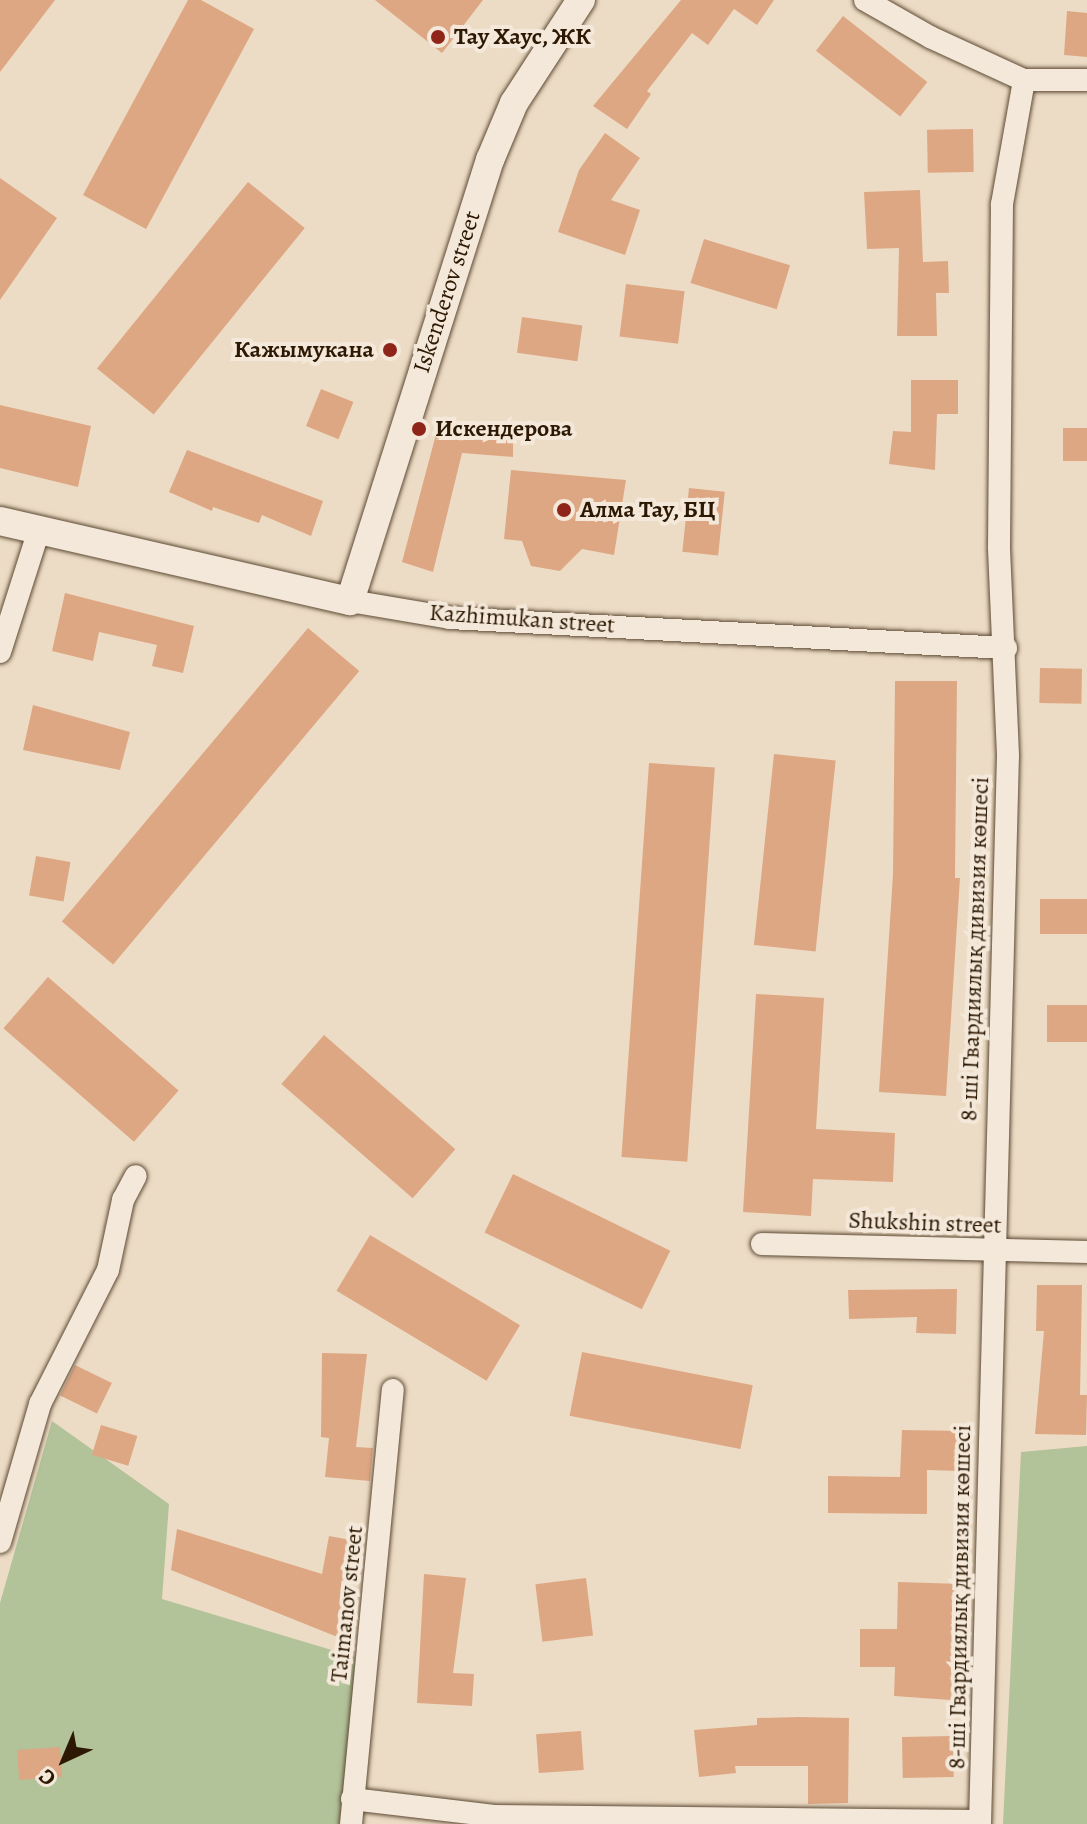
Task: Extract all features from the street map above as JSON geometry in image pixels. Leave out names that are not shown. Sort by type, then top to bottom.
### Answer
[{"type":"street","name":"Iskenderov street","points":[[350,601],[490,160],[514,103],[581,0]]},
{"type":"street","points":[[865,0],[930,37],[1024,80],[1087,80]]},
{"type":"street","name":"8-ші Гвардиялық дивизия көшесі","points":[[352,1799],[494,1816],[980,1823],[991,1252],[1008,755],[1006,648],[999,546],[1002,204],[1024,80]]},
{"type":"street","name":"Kazhimukan street","points":[[0,521],[350,601],[450,618],[1006,648]]},
{"type":"street","points":[[0,652],[39,530]]},
{"type":"street","points":[[0,1542],[40,1404],[108,1270],[123,1200],[136,1176]]},
{"type":"street","name":"Shukshin street","points":[[762,1244],[1087,1252]]},
{"type":"street","name":"Taimanov street","points":[[351,1824],[393,1390]]},
{"type":"green space","points":[[52,1421],[169,1504],[162,1599],[355,1657],[348,1824],[0,1824],[0,1603]]},
{"type":"green space","points":[[1087,1446],[1087,1824],[1003,1824],[1021,1452]]},
{"type":"building","points":[[0,0],[55,0],[0,72]]},
{"type":"building","points":[[188,0],[201,0],[254,29],[146,229],[83,195]]},
{"type":"building","name":"Тау Хаус, ЖК","points":[[375,0],[483,0],[442,53]]},
{"type":"building","points":[[681,0],[774,0],[757,25],[734,9],[708,45],[692,33],[647,91],[651,94],[627,129],[593,106]]},
{"type":"building","points":[[1067,11],[1087,13],[1087,57],[1064,55]]},
{"type":"building","points":[[843,16],[927,82],[900,117],[816,51]]},
{"type":"building","points":[[973,129],[974,172],[928,173],[927,130]]},
{"type":"building","points":[[605,133],[640,158],[611,200],[640,210],[625,255],[558,232],[579,170]]},
{"type":"building","points":[[0,178],[57,218],[0,300]]},
{"type":"building","points":[[248,182],[305,228],[154,414],[97,369]]},
{"type":"building","points":[[920,190],[923,262],[948,261],[949,293],[936,293],[937,336],[897,336],[899,248],[867,249],[864,192]]},
{"type":"building","points":[[704,239],[790,265],[777,309],[691,283]]},
{"type":"building","points":[[626,284],[685,291],[678,344],[620,337]]},
{"type":"building","points":[[522,317],[582,325],[577,361],[517,353]]},
{"type":"building","points":[[911,380],[958,380],[958,414],[937,414],[935,470],[889,464],[893,431],[911,432]]},
{"type":"building","points":[[321,389],[353,402],[338,439],[306,426]]},
{"type":"building","points":[[0,405],[91,426],[78,487],[0,468]]},
{"type":"building","points":[[439,423],[513,434],[513,457],[462,453],[433,572],[402,562]]},
{"type":"building","points":[[1063,428],[1087,428],[1087,461],[1063,461]]},
{"type":"building","points":[[187,450],[323,501],[311,536],[262,515],[259,523],[213,507],[212,511],[169,492]]},
{"type":"building","name":"Алма Тау, БЦ","points":[[511,470],[626,480],[614,555],[582,549],[560,571],[531,566],[522,541],[504,539]]},
{"type":"building","points":[[689,488],[725,492],[718,555],[682,552]]},
{"type":"building","points":[[65,593],[194,626],[183,673],[152,666],[157,645],[99,632],[93,661],[52,651]]},
{"type":"building","points":[[308,628],[359,671],[113,964],[62,921]]},
{"type":"building","points":[[1040,668],[1082,669],[1081,704],[1039,703]]},
{"type":"building","points":[[895,681],[957,681],[955,878],[960,878],[946,1096],[879,1092],[893,874]]},
{"type":"building","points":[[33,705],[130,732],[120,770],[23,750]]},
{"type":"building","points":[[774,754],[836,760],[816,951],[754,945]]},
{"type":"building","points":[[649,763],[715,768],[687,1162],[621,1157]]},
{"type":"building","points":[[36,856],[70,862],[64,901],[29,895]]},
{"type":"building","points":[[1040,899],[1087,899],[1087,934],[1040,934]]},
{"type":"building","points":[[48,977],[179,1090],[134,1142],[3,1028]]},
{"type":"building","points":[[756,994],[824,998],[816,1129],[895,1133],[893,1182],[813,1179],[811,1216],[743,1212]]},
{"type":"building","points":[[1047,1005],[1087,1005],[1087,1042],[1047,1042]]},
{"type":"building","points":[[324,1035],[455,1149],[413,1198],[281,1084]]},
{"type":"building","points":[[513,1174],[670,1251],[642,1309],[485,1232]]},
{"type":"building","points":[[370,1235],[520,1325],[487,1381],[337,1291]]},
{"type":"building","points":[[1037,1285],[1082,1285],[1080,1395],[1087,1395],[1086,1435],[1035,1434],[1044,1331],[1036,1331]]},
{"type":"building","points":[[957,1289],[956,1334],[916,1333],[917,1317],[849,1319],[848,1290]]},
{"type":"building","points":[[582,1352],[753,1385],[740,1449],[570,1416]]},
{"type":"building","points":[[322,1353],[367,1354],[356,1447],[373,1448],[370,1481],[325,1477],[329,1438],[321,1437]]},
{"type":"building","points":[[75,1365],[112,1383],[97,1414],[60,1396]]},
{"type":"building","points":[[101,1425],[137,1436],[128,1466],[92,1455]]},
{"type":"building","points":[[902,1430],[961,1431],[959,1471],[927,1470],[927,1514],[828,1513],[828,1476],[900,1477]]},
{"type":"building","points":[[177,1529],[322,1574],[329,1536],[356,1541],[344,1600],[352,1602],[340,1638],[171,1570]]},
{"type":"building","points":[[424,1574],[466,1578],[453,1673],[474,1674],[472,1706],[417,1703]]},
{"type":"building","points":[[586,1578],[593,1636],[542,1642],[535,1584]]},
{"type":"building","points":[[898,1582],[961,1584],[951,1700],[894,1696],[895,1667],[860,1667],[860,1629],[897,1629]]},
{"type":"building","points":[[757,1718],[849,1718],[848,1803],[808,1804],[808,1766],[735,1766],[736,1773],[699,1777],[694,1730],[757,1725]]},
{"type":"building","points":[[581,1731],[584,1770],[539,1773],[536,1734]]},
{"type":"building","points":[[953,1736],[954,1777],[903,1778],[902,1737]]},
{"type":"building","points":[[60,1747],[62,1777],[19,1780],[17,1750]]},
{"type":"place","name":"Тау Хаус, ЖК","points":[[438,37]]},
{"type":"place","name":"Кажымукана","points":[[390,350]]},
{"type":"place","name":"Искендерова","points":[[419,429]]},
{"type":"place","name":"Алма Тау, БЦ","points":[[564,510]]}]
